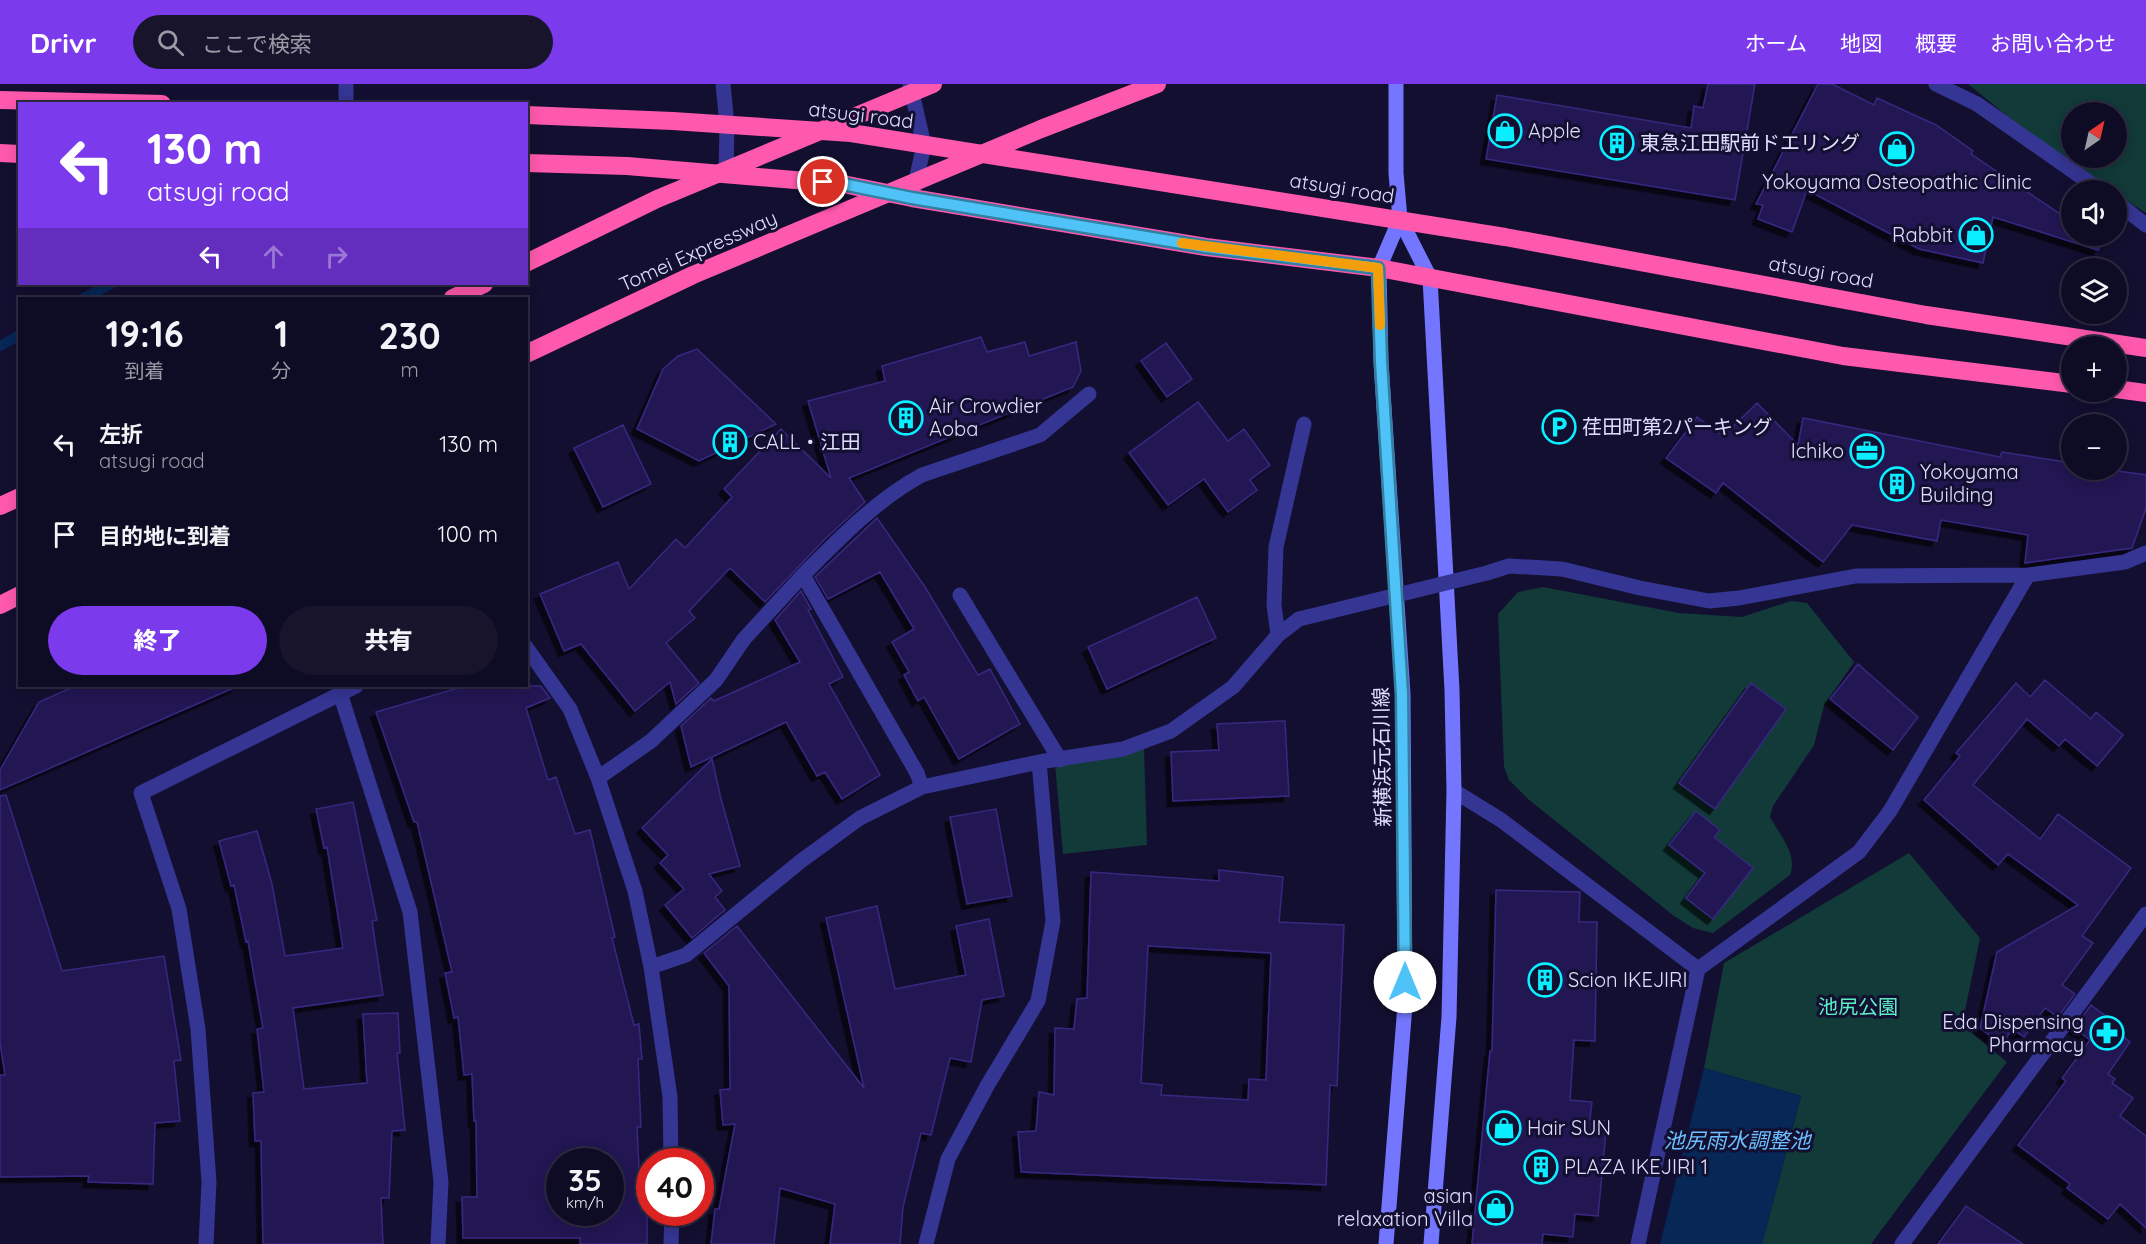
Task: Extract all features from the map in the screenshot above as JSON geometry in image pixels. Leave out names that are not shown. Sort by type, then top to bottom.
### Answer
[{"type":"highway","points":[[528,262],[657,200],[933,84]]},
{"type":"highway","name":"Tomei Expressway","points":[[528,353],[704,271],[1041,129],[1157,84]]},
{"type":"highway","points":[[0,100],[81,102]]},
{"type":"highway","name":"atsugi road","points":[[528,115],[673,121],[851,133],[1400,219],[1926,315],[2146,348]]},
{"type":"highway","points":[[0,153],[18,154]]},
{"type":"highway","points":[[528,163],[627,166],[843,184],[912,198],[1206,247],[1378,268],[1843,356],[2061,383]]},
{"type":"highway","points":[[455,297],[482,285]]},
{"type":"highway","points":[[2127,390],[2146,393]]},
{"type":"highway","points":[[0,506],[18,498]]},
{"type":"highway","points":[[0,605],[18,596]]},
{"type":"street","points":[[346,84],[346,102]]},
{"type":"street","points":[[723,84],[727,125],[726,174]]},
{"type":"street","points":[[910,84],[924,145],[912,198]]},
{"type":"street","points":[[1396,84],[1396,173],[1400,219],[1430,278],[1452,690],[1454,791],[1449,1017],[1431,1244]]},
{"type":"street","points":[[1936,84],[1977,104],[2086,180]]},
{"type":"street","points":[[2127,210],[2146,225]]},
{"type":"street","points":[[1378,268],[1400,219]]},
{"type":"street","name":"新横浜元石川線","points":[[1378,268],[1381,362],[1402,694],[1404,830],[1405,1005],[1386,1244]]},
{"type":"street","points":[[598,778],[651,741],[716,680],[744,639],[851,526],[904,485],[922,475],[1040,435],[1089,394]]},
{"type":"street","points":[[1278,635],[1274,605],[1276,547],[1304,424]]},
{"type":"street","points":[[651,967],[686,956],[801,861],[860,818],[922,787],[1039,762],[1123,749],[1171,731],[1233,687],[1278,635],[1299,620],[1509,566],[1562,569],[1640,588],[1709,601],[1749,597],[1856,576],[2028,575],[2125,562],[2146,553]]},
{"type":"street","points":[[803,575],[917,773],[922,787]]},
{"type":"street","points":[[1638,1244],[1698,969],[1859,852],[1890,811],[2028,575]]},
{"type":"street","points":[[960,595],[1060,760]]},
{"type":"street","points":[[528,650],[570,709],[598,778],[635,891],[651,967],[670,1097],[671,1148]]},
{"type":"street","points":[[206,1244],[209,1182],[198,1029],[179,909],[141,793],[354,687]]},
{"type":"street","points":[[340,693],[410,912],[441,1182],[438,1244]]},
{"type":"street","points":[[926,1244],[948,1159],[987,1086],[1038,1001],[1053,921],[1039,762]]},
{"type":"street","points":[[1454,791],[1501,820],[1698,969]]},
{"type":"street","points":[[1902,1244],[2146,914]]},
{"type":"street","points":[[671,1244],[672,1226]]},
{"type":"green space","points":[[1968,84],[2146,84],[2146,213],[2127,201],[2127,180],[2094,180],[2076,168],[2127,168],[2127,102],[2061,102],[2061,157]]},
{"type":"green space","points":[[1543,587],[1679,613],[1742,617],[1791,601],[1807,603],[1854,662],[1824,706],[1814,745],[1773,806],[1770,817],[1790,853],[1792,868],[1790,875],[1713,933],[1693,928],[1674,916],[1528,799],[1509,780],[1504,767],[1498,614],[1518,592]]},
{"type":"green space","points":[[1144,748],[1147,845],[1063,854],[1055,764]]},
{"type":"green space","name":"池尻公園","points":[[1909,853],[1980,938],[1962,1025],[2007,1062],[1871,1244],[1762,1244],[1801,1096],[1704,1068],[1724,963]]},
{"type":"water","name":"池尻雨水調整池","points":[[1704,1068],[1801,1096],[1762,1244],[1660,1244]]},
{"type":"building","name":"東急江田駅前ドエリング","points":[[1708,84],[1755,84],[1735,200],[1486,159],[1497,95],[1691,128],[1694,106],[1703,108]]},
{"type":"building","points":[[1818,84],[1832,84],[1874,105],[1877,98],[1936,125],[1973,151],[1971,154],[2061,215],[2061,238],[1993,217],[1983,263],[1919,249],[1807,190],[1792,232],[1758,219],[1763,205],[1756,204]]},
{"type":"building","points":[[2085,246],[2100,246],[2098,250]]},
{"type":"building","points":[[981,337],[987,352],[1025,342],[1029,356],[1076,342],[1081,371],[1073,387],[849,478],[865,502],[824,540],[765,602],[730,568],[689,611],[695,618],[666,643],[699,683],[676,704],[670,682],[635,711],[581,644],[564,651],[540,594],[618,562],[629,589],[676,539],[685,548],[732,497],[724,489],[781,429],[831,478],[808,401],[885,381],[882,366]]},
{"type":"building","points":[[1166,343],[1192,379],[1167,397],[1141,361]]},
{"type":"building","points":[[697,349],[776,424],[699,461],[637,429],[663,369],[678,356]]},
{"type":"building","points":[[1198,402],[1228,441],[1244,429],[1270,465],[1250,480],[1257,490],[1228,512],[1204,479],[1168,505],[1129,453]]},
{"type":"building","points":[[1757,403],[1798,445],[1803,418],[2000,457],[2002,452],[2061,461],[2061,480],[2127,480],[2127,472],[2146,475],[2146,508],[2132,548],[2025,563],[2028,535],[1941,520],[1937,541],[1852,525],[1823,562],[1723,483],[1716,493],[1666,458],[1697,417],[1723,436]]},
{"type":"building","points":[[623,425],[651,484],[603,507],[574,448]]},
{"type":"building","points":[[877,518],[925,587],[978,675],[990,669],[1020,724],[959,759],[924,697],[918,701],[904,675],[909,672],[892,642],[914,629],[880,572],[828,599],[815,577]]},
{"type":"building","points":[[801,591],[811,609],[808,610],[843,677],[829,684],[880,775],[842,799],[825,772],[817,776],[786,722],[691,767],[681,726],[711,698],[714,701],[800,662],[775,620]]},
{"type":"building","points":[[1197,597],[1216,638],[1107,689],[1088,647]]},
{"type":"building","points":[[1858,664],[1918,717],[1893,750],[1830,699]]},
{"type":"building","points":[[2045,680],[2091,719],[2096,712],[2123,735],[2097,766],[2065,739],[2059,746],[2027,719],[1973,785],[2040,839],[2058,814],[2131,868],[2082,936],[2093,943],[2062,985],[2075,994],[2058,1017],[2045,1008],[2024,1037],[2012,1029],[2002,1045],[1980,1028],[1997,952],[2078,905],[2008,854],[1998,865],[1924,800],[1960,756],[1956,753],[2016,683],[2030,697]]},
{"type":"building","points":[[1751,683],[1786,709],[1715,809],[1679,783]]},
{"type":"building","points":[[541,686],[550,698],[526,708],[548,780],[556,777],[575,834],[590,830],[615,937],[612,938],[634,1025],[639,1024],[642,1059],[638,1059],[641,1127],[637,1127],[636,1226],[647,1226],[647,1244],[580,1244],[580,1238],[463,1238],[462,1197],[477,1197],[476,1121],[474,1121],[472,1074],[464,1075],[458,1017],[454,1018],[445,973],[452,972],[417,822],[414,822],[376,712],[462,687]]},
{"type":"building","points":[[73,687],[236,687],[0,790],[0,770],[39,702]]},
{"type":"building","points":[[1285,721],[1289,796],[1173,801],[1171,752],[1219,750],[1217,724]]},
{"type":"building","points":[[712,759],[740,866],[709,874],[722,891],[715,897],[725,910],[692,938],[665,905],[684,889],[660,863],[668,855],[642,828]]},
{"type":"building","points":[[6,795],[62,971],[164,956],[181,1060],[174,1061],[180,1121],[155,1123],[153,1184],[88,1182],[89,1176],[0,1177],[0,1075],[5,1075],[0,1043],[0,796]]},
{"type":"building","points":[[353,802],[377,920],[372,921],[383,995],[293,1008],[304,1089],[367,1083],[363,1014],[398,1013],[400,1053],[397,1053],[405,1130],[392,1131],[389,1198],[381,1198],[383,1244],[263,1244],[261,1141],[255,1141],[253,1093],[264,1092],[257,1029],[263,1028],[248,941],[246,942],[234,885],[231,886],[219,841],[257,831],[272,884],[285,956],[343,948],[327,847],[324,848],[316,809]]},
{"type":"building","points":[[996,809],[1012,896],[967,904],[950,817]]},
{"type":"building","points":[[1696,811],[1720,830],[1714,837],[1753,868],[1713,919],[1686,898],[1705,873],[1669,845]]},
{"type":"building","points":[[1219,870],[1283,877],[1279,922],[1344,925],[1337,1086],[1330,1085],[1326,1185],[1021,1172],[1018,1132],[1036,1131],[1039,1092],[1054,1095],[1055,1028],[1074,1029],[1077,999],[1087,998],[1091,872],[1219,881]],"holes":[[[1148,946],[1271,953],[1266,1080],[1249,1079],[1248,1100],[1161,1095],[1162,1085],[1141,1083]]]},
{"type":"building","points":[[1496,890],[1580,892],[1579,922],[1597,922],[1595,1041],[1574,1040],[1570,1100],[1592,1102],[1590,1119],[1607,1121],[1598,1216],[1575,1214],[1573,1237],[1543,1234],[1542,1244],[1472,1244],[1490,1051],[1492,1051]]},
{"type":"building","points":[[877,906],[895,989],[966,975],[956,926],[989,919],[1004,996],[982,1000],[971,1062],[950,1058],[931,1135],[921,1133],[903,1207],[900,1244],[830,1244],[835,1204],[780,1188],[774,1244],[711,1244],[715,1209],[719,1209],[735,1124],[723,1125],[720,1090],[730,1089],[729,986],[704,953],[737,926],[864,1088],[826,918]]},
{"type":"building","points":[[2091,1005],[2123,1029],[2120,1034],[2130,1042],[2108,1074],[2115,1079],[2112,1083],[2133,1098],[2120,1116],[2146,1136],[2146,1228],[2120,1204],[2108,1219],[2067,1188],[2070,1184],[2018,1145],[2066,1081],[2062,1078],[2090,1040],[2074,1028]]},
{"type":"building","points":[[1966,1206],[2023,1244],[1938,1244]]},
{"type":"waterway","points":[[86,297],[109,285]]},
{"type":"waterway","points":[[0,346],[18,336]]},
{"type":"slow traffic","points":[[1182,243],[1378,268],[1380,325]]},
{"type":"place","name":"Apple","points":[[1505,131]]},
{"type":"place","name":"東急江田駅前ドエリング","points":[[1617,143]]},
{"type":"place","name":"Yokoyama Osteopathic Clinic","points":[[1897,149]]},
{"type":"place","name":"Rabbit","points":[[1976,235]]},
{"type":"place","name":"Air Crowdier Aoba","points":[[906,418]]},
{"type":"place","name":"荏田町第2パーキング","points":[[1559,427]]},
{"type":"place","name":"CALL・江田","points":[[730,442]]},
{"type":"place","name":"Ichiko","points":[[1867,451]]},
{"type":"place","name":"Yokoyama Building","points":[[1897,484]]},
{"type":"place","name":"Scion IKEJIRI","points":[[1545,980]]},
{"type":"place","name":"Eda Dispensing Pharmacy","points":[[2107,1033]]},
{"type":"place","name":"Hair SUN","points":[[1504,1128]]},
{"type":"place","name":"PLAZA IKEJIRI 1","points":[[1541,1167]]},
{"type":"place","name":"asian relaxation Villa","points":[[1496,1208]]},
{"type":"route","points":[[823,182],[1206,247],[1378,268],[1381,362],[1402,694],[1405,982]]}]
